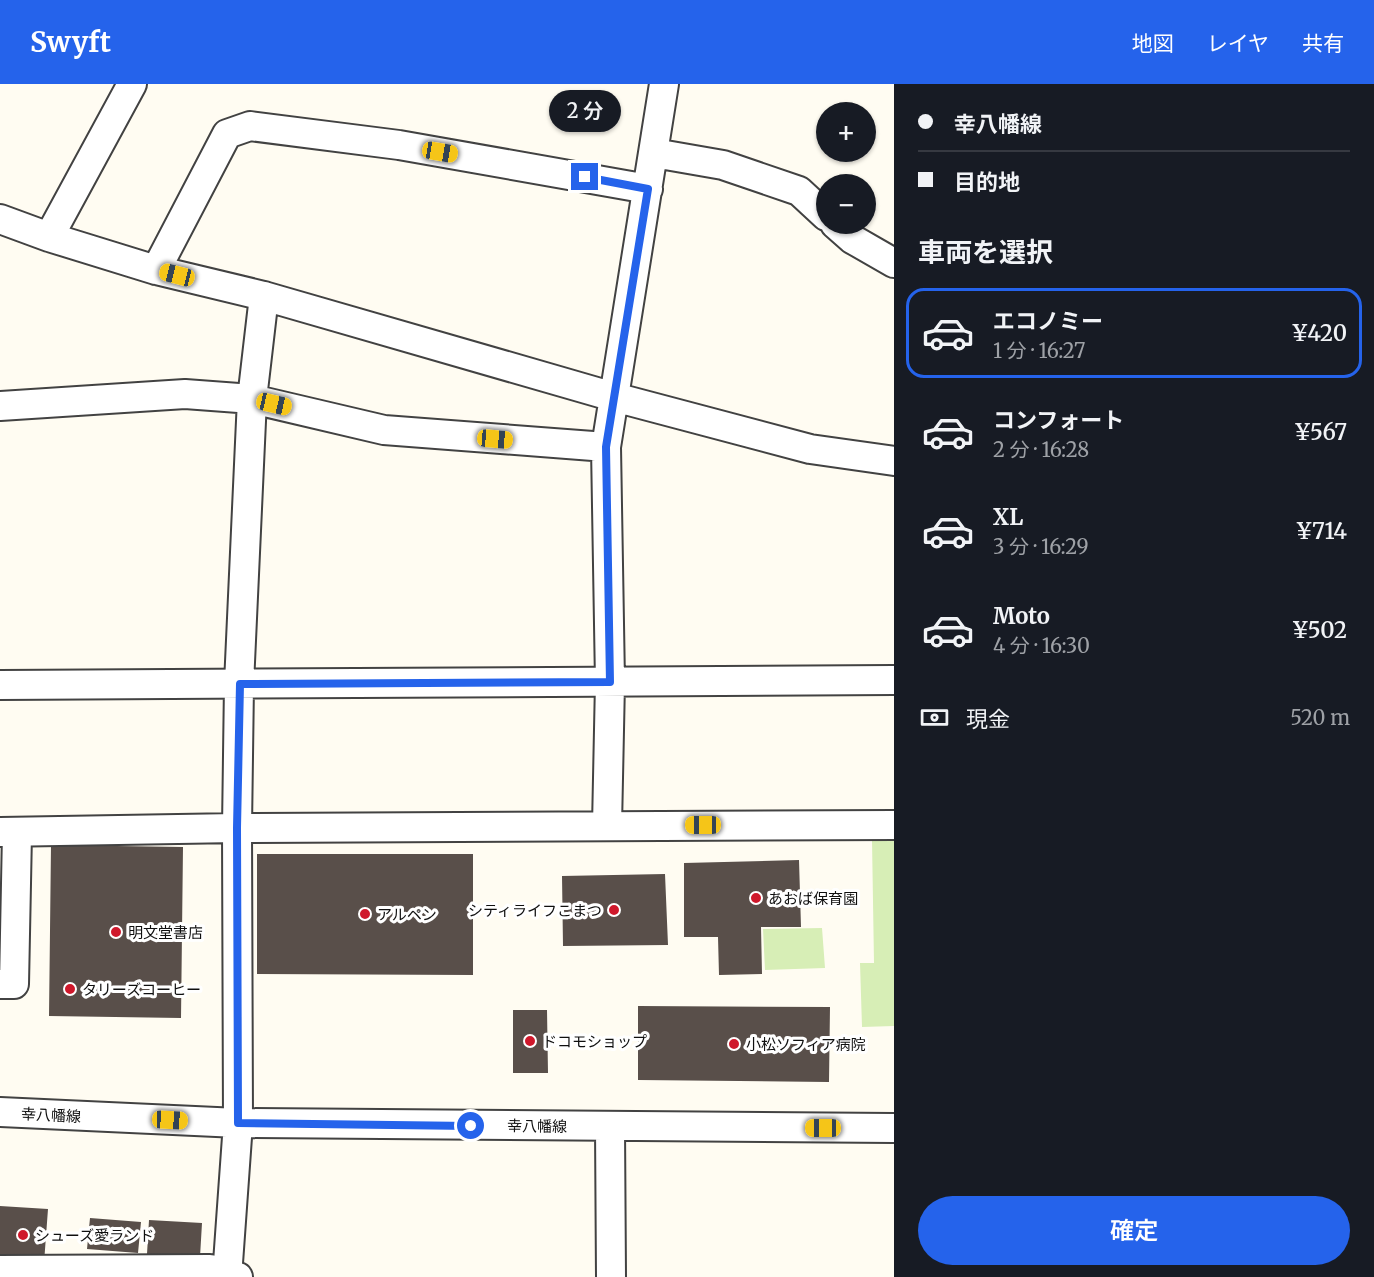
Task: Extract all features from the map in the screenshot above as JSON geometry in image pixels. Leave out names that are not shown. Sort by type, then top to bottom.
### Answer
[{"type":"street","points":[[50,237],[132,84]]},
{"type":"street","points":[[607,826],[610,682],[606,447],[664,84]]},
{"type":"street","points":[[156,270],[227,134],[250,126],[399,145],[648,189]]},
{"type":"street","points":[[654,153],[723,165],[799,191],[816,207]]},
{"type":"street","points":[[0,219],[156,270],[264,296],[614,397],[810,449],[894,461]]},
{"type":"street","points":[[846,234],[894,263]]},
{"type":"street","points":[[0,1270],[210,1269],[231,1276],[238,1123],[237,828],[240,684],[252,399],[264,296]]},
{"type":"street","points":[[0,406],[184,394],[252,399],[384,430],[606,447]]},
{"type":"street","points":[[0,685],[894,680]]},
{"type":"street","points":[[0,984],[14,984],[8,832],[237,828],[894,825]]},
{"type":"street","name":"幸八幡線","points":[[0,1112],[238,1123],[894,1128]]},
{"type":"street","points":[[610,1127],[611,1277]]},
{"type":"green space","points":[[894,839],[894,1026],[862,1027],[860,963],[874,963],[872,840]]},
{"type":"green space","points":[[822,928],[825,968],[765,970],[763,929]]},
{"type":"building","name":"明文堂書店","points":[[51,845],[183,847],[181,1018],[49,1016]]},
{"type":"building","name":"アルペン","points":[[257,854],[473,854],[473,975],[257,974]]},
{"type":"building","name":"あおば保育園","points":[[799,860],[801,927],[761,927],[762,974],[719,975],[718,937],[684,937],[684,863]]},
{"type":"building","name":"シティライフこまつ","points":[[665,874],[668,945],[563,946],[562,876]]},
{"type":"building","name":"小松ソフィア病院","points":[[638,1006],[830,1007],[829,1082],[638,1080]]},
{"type":"building","name":"ドコモショップ","points":[[513,1010],[547,1010],[548,1073],[513,1073]]},
{"type":"building","name":"シューズ愛ランド","points":[[0,1206],[48,1209],[44,1263],[0,1260]]},
{"type":"building","points":[[90,1218],[141,1222],[138,1253],[87,1249]]},
{"type":"building","points":[[149,1220],[202,1223],[200,1257],[147,1254]]},
{"type":"place","name":"あおば保育園","points":[[756,898]]},
{"type":"place","name":"シティライフこまつ","points":[[614,910]]},
{"type":"place","name":"アルペン","points":[[365,914]]},
{"type":"place","name":"明文堂書店","points":[[116,932]]},
{"type":"place","name":"タリーズコーヒー","points":[[70,989]]},
{"type":"place","name":"ドコモショップ","points":[[530,1041]]},
{"type":"place","name":"小松ソフィア病院","points":[[734,1044]]},
{"type":"place","name":"シューズ愛ランド","points":[[23,1235]]},
{"type":"route","points":[[471,1126],[238,1123],[237,828],[240,684],[610,682],[606,447],[648,189],[585,177]]}]
